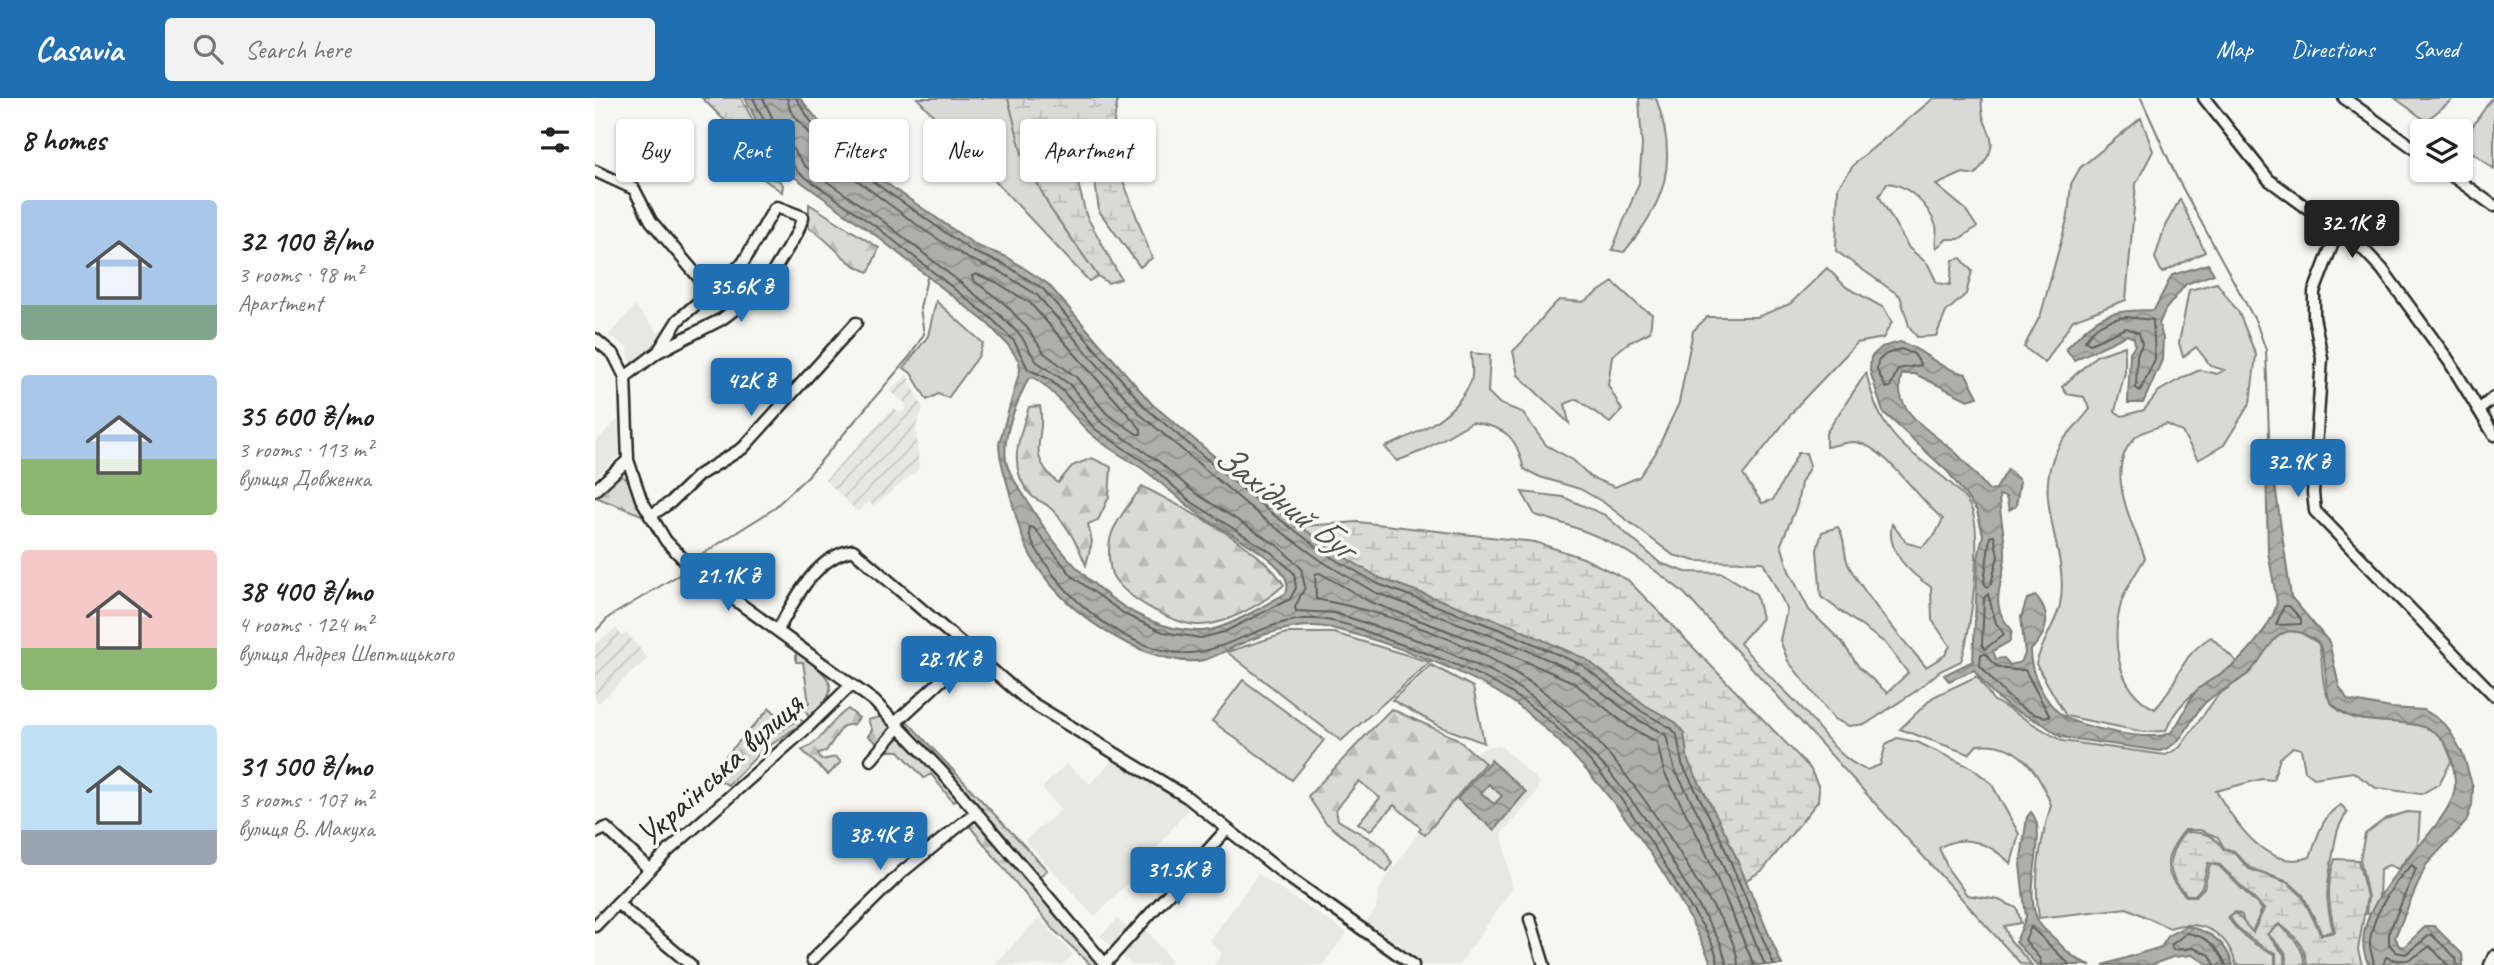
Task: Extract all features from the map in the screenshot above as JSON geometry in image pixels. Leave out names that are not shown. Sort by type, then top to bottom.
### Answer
[{"type":"street","points":[[2204,98],[2269,180],[2363,249],[2407,301],[2494,435]]},
{"type":"street","points":[[2344,98],[2410,145]]},
{"type":"street","points":[[595,171],[633,188],[651,221],[711,292]]},
{"type":"street","points":[[2461,182],[2494,205]]},
{"type":"street","points":[[625,377],[658,352],[722,319],[764,287],[797,233],[803,217],[778,207],[774,209],[743,263],[678,320],[658,352]]},
{"type":"street","points":[[2338,230],[2314,292],[2314,317],[2322,358],[2313,503],[2315,511],[2494,695]]},
{"type":"street","points":[[650,516],[671,502],[699,475],[743,449],[856,323]]},
{"type":"street","points":[[595,339],[614,355],[625,377],[628,460],[650,516],[666,541],[695,571],[874,701],[976,812],[1106,964],[1227,829]]},
{"type":"street","points":[[2479,410],[2494,397]]},
{"type":"street","points":[[595,490],[628,460]]},
{"type":"street","points":[[778,630],[802,585],[842,552],[853,550],[1027,700],[1188,797],[1284,874],[1413,965]]},
{"type":"street","points":[[871,760],[897,725],[971,653]]},
{"type":"street","name":"Українська вулиця","points":[[595,926],[649,869],[851,685]]},
{"type":"street","points":[[813,960],[902,872],[976,812]]},
{"type":"street","points":[[595,833],[605,828],[649,869]]},
{"type":"street","points":[[617,904],[691,965]]},
{"type":"street","points":[[1530,919],[1544,965]]},
{"type":"street","points":[[2490,965],[2494,956]]},
{"type":"shaded area","points":[[635,306],[658,333],[666,327],[667,330],[655,352],[631,368],[628,348],[609,335]]},
{"type":"shaded area","points":[[907,375],[923,408],[916,426],[919,469],[874,506],[868,501],[858,512],[825,480],[894,408],[901,414],[907,408],[904,402],[889,391]]},
{"type":"shaded area","points":[[618,419],[621,453],[595,478],[595,442]]},
{"type":"shaded area","points":[[616,628],[622,636],[627,633],[647,658],[599,703],[595,699],[595,644]]},
{"type":"shaded area","points":[[1488,746],[1501,746],[1539,782],[1536,794],[1502,833],[1512,889],[1459,965],[1421,965],[1362,921],[1368,920],[1376,909],[1379,891],[1385,880],[1475,754]]},
{"type":"shaded area","points":[[1113,760],[1190,807],[1125,886],[1094,917],[1025,840],[1061,810],[1042,788],[1066,764],[1090,784]]},
{"type":"shaded area","points":[[1258,874],[1347,933],[1322,965],[1214,965],[1222,954],[1210,940]]},
{"type":"shaded area","points":[[1039,918],[1073,955],[1062,965],[994,965]]},
{"type":"shaded area","points":[[1117,919],[1136,936],[1144,927],[1171,961],[1167,965],[1132,965],[1100,936]]},
{"type":"green space","points":[[702,98],[741,98],[752,119],[723,119]]},
{"type":"green space","points":[[917,98],[1008,98],[1020,129],[1020,182],[1040,182],[1050,208],[1098,276],[1089,281],[996,182],[1006,182],[1006,119],[937,119]]},
{"type":"green space","points":[[1008,98],[1118,98],[1114,119],[1020,119],[1020,146]]},
{"type":"green space","points":[[1639,98],[1656,98],[1667,142],[1667,162],[1659,198],[1650,216],[1624,252],[1612,250],[1639,183],[1642,146]]},
{"type":"green space","points":[[1934,98],[1982,98],[1984,120],[1992,142],[1985,161],[1975,175],[1963,173],[1936,185],[1965,209],[1977,227],[1959,239],[1947,239],[1936,248],[1937,231],[1933,218],[1917,197],[1903,187],[1887,183],[1879,196],[1909,248],[1928,264],[1937,283],[1950,285],[1953,260],[1961,258],[1972,271],[1966,294],[1946,312],[1936,336],[1917,337],[1909,326],[1900,296],[1836,251],[1838,187],[1856,162]]},
{"type":"green space","points":[[2395,98],[2454,98],[2428,119],[2423,119]]},
{"type":"green space","points":[[2494,98],[2494,169],[2473,152],[2473,126]]},
{"type":"green space","points":[[2141,118],[2153,151],[2136,184],[2126,300],[2073,320],[2045,363],[2024,347],[2041,314],[2068,216],[2071,184],[2080,168]]},
{"type":"green space","points":[[768,182],[780,182],[782,192]]},
{"type":"green space","points":[[1037,182],[1078,182],[1086,215],[1121,279],[1108,283],[1098,276],[1050,208]]},
{"type":"green space","points":[[1095,182],[1124,182],[1152,258],[1140,267],[1099,211]]},
{"type":"green space","points":[[2180,199],[2205,252],[2162,273],[2155,258],[2165,226]]},
{"type":"green space","points":[[809,204],[879,248],[869,272],[851,263],[809,228]]},
{"type":"green space","points":[[1827,268],[1846,287],[1884,308],[1892,322],[1883,338],[1857,343],[1800,403],[1743,475],[1762,503],[1773,500],[1798,453],[1806,453],[1810,466],[1801,483],[1797,505],[1781,544],[1789,571],[1809,610],[1842,642],[1859,667],[1887,693],[1908,673],[1885,643],[1821,597],[1817,550],[1822,532],[1838,527],[1843,537],[1846,558],[1858,581],[1926,667],[1945,655],[1950,646],[1932,620],[1931,587],[1901,561],[1892,543],[1891,534],[1892,524],[1907,543],[1922,547],[1935,535],[1943,519],[1877,452],[1853,442],[1826,447],[1826,433],[1866,373],[1875,404],[1886,425],[1900,442],[1962,495],[1974,518],[1976,537],[1975,583],[1961,661],[1940,671],[1916,691],[1866,724],[1849,726],[1834,719],[1788,661],[1780,640],[1787,609],[1763,562],[1696,561],[1673,555],[1603,502],[1580,489],[1540,477],[1524,469],[1513,441],[1508,435],[1494,428],[1472,422],[1422,451],[1397,461],[1385,447],[1422,430],[1446,414],[1471,381],[1471,353],[1490,355],[1488,392],[1500,404],[1522,412],[1546,445],[1573,460],[1592,478],[1615,487],[1639,477],[1655,454],[1679,403],[1693,331],[1707,317],[1757,317],[1790,304]]},
{"type":"green space","points":[[1613,282],[1652,314],[1650,332],[1628,343],[1612,356],[1608,385],[1622,410],[1610,423],[1577,399],[1565,404],[1569,423],[1518,375],[1513,351],[1559,300],[1583,302]]},
{"type":"green space","points":[[2217,283],[2239,313],[2256,355],[2250,403],[2224,445],[2198,460],[2182,432],[2167,424],[2140,434],[2127,449],[2121,463],[2123,496],[2145,558],[2124,595],[2119,610],[2117,643],[2119,660],[2131,689],[2155,709],[2191,654],[2211,637],[2237,662],[2186,700],[2171,719],[2166,731],[2144,732],[2066,716],[2036,664],[2060,605],[2062,585],[2049,505],[2051,466],[2062,441],[2090,409],[2084,397],[2067,394],[2062,387],[2096,356],[2125,346],[2125,372],[2115,411],[2122,416],[2144,410],[2159,391],[2184,377],[2200,370],[2217,374],[2224,370],[2211,366],[2196,347],[2183,357],[2179,343],[2189,290]]},
{"type":"green space","points":[[936,301],[983,343],[978,357],[948,398],[938,394],[927,400],[911,373],[904,368],[928,336]]},
{"type":"green space","points":[[1040,406],[1039,454],[1047,472],[1058,483],[1072,466],[1092,458],[1111,467],[1109,497],[1098,520],[1088,524],[1092,542],[1086,565],[1066,525],[1048,506],[1032,496],[1019,473],[1017,452],[1025,418],[1029,407]]},
{"type":"green space","points":[[620,475],[629,481],[644,516],[595,497]]},
{"type":"green space","points":[[1142,486],[1239,542],[1257,555],[1284,585],[1266,599],[1232,618],[1208,624],[1197,625],[1175,620],[1140,602],[1114,578],[1109,551],[1111,536],[1117,523]]},
{"type":"green space","points":[[1522,492],[1563,497],[1605,515],[1660,563],[1686,572],[1722,573],[1756,594],[1762,618],[1740,643],[1836,748],[1855,764],[1867,770],[1880,765],[1886,744],[1897,738],[1917,742],[1972,768],[1991,783],[2019,834],[2011,864],[1995,851],[1977,842],[1958,841],[1939,848],[1948,869],[1967,895],[1999,900],[2017,908],[2021,923],[2004,926],[2010,940],[2032,965],[2021,964],[1684,593],[1631,554],[1597,536],[1535,515]]},
{"type":"green space","points":[[1358,522],[1535,542],[1583,558],[1628,580],[1810,768],[1819,788],[1818,801],[1763,870],[1743,882],[1369,581],[1290,527]]},
{"type":"green space","points":[[2287,631],[2299,632],[2318,643],[2327,694],[2341,712],[2370,721],[2418,724],[2432,730],[2443,740],[2452,760],[2439,784],[2421,794],[2376,788],[2353,772],[2314,778],[2305,771],[2301,749],[2293,747],[2280,758],[2273,780],[2262,779],[2216,791],[2254,842],[2280,858],[2295,860],[2310,857],[2329,814],[2341,805],[2348,812],[2337,834],[2328,880],[2327,895],[2333,931],[2322,934],[2303,895],[2289,882],[2250,868],[2234,851],[2224,848],[2218,837],[2200,830],[2185,830],[2173,847],[2169,856],[2169,871],[2186,896],[2196,896],[2204,888],[2210,864],[2219,866],[2262,909],[2252,932],[2244,925],[2242,915],[2235,912],[2228,917],[2248,939],[2275,954],[2275,965],[2236,965],[2227,944],[2211,930],[2191,925],[2169,928],[2127,908],[2039,918],[2039,861],[2051,805],[2033,769],[2004,747],[1977,745],[1969,754],[1900,729],[1933,697],[1977,676],[1993,700],[2062,741],[2166,755],[2180,747],[2218,695],[2248,674],[2274,638]]},
{"type":"green space","points":[[1287,633],[1334,633],[1430,662],[1341,741],[1227,652]]},
{"type":"green space","points":[[796,651],[817,667],[829,681],[828,697],[809,718],[804,706],[809,703],[803,662],[796,662]]},
{"type":"green space","points":[[1431,665],[1473,687],[1484,743],[1439,726],[1392,700]]},
{"type":"green space","points":[[1243,680],[1324,740],[1292,780],[1212,721]]},
{"type":"green space","points":[[770,708],[778,716],[772,722],[772,728],[779,732],[799,719],[804,722],[762,751],[728,785],[715,778],[711,772]]},
{"type":"green space","points":[[848,709],[859,718],[854,724],[843,726],[826,751],[818,753],[821,760],[836,757],[841,762],[828,775],[802,750],[816,741]]},
{"type":"green space","points":[[1391,709],[1456,738],[1485,763],[1425,835],[1419,831],[1421,828],[1394,805],[1370,831],[1358,823],[1380,798],[1359,781],[1336,810],[1338,820],[1382,846],[1392,863],[1387,872],[1325,822],[1308,796]]},
{"type":"green space","points":[[884,716],[894,726],[895,737],[908,741],[959,797],[953,802],[931,774],[924,778],[899,751],[872,751],[877,743],[868,736],[872,730],[868,720]]},
{"type":"green space","points":[[904,718],[1047,870],[1038,878],[901,722]]},
{"type":"green space","points":[[2407,812],[2420,813],[2418,844],[2398,869],[2389,865],[2380,869],[2379,898],[2372,913],[2366,914],[2368,897],[2360,859],[2365,834],[2385,819]]},
{"type":"green space","points":[[974,817],[1104,965],[1091,965],[1054,930],[967,823]]},
{"type":"green space","points":[[2185,832],[2208,835],[2217,840],[2224,850],[2234,852],[2249,869],[2288,883],[2302,896],[2321,935],[2335,932],[2329,895],[2335,859],[2358,860],[2367,897],[2358,950],[2362,965],[2307,965],[2298,941],[2279,924],[2267,934],[2284,954],[2285,965],[2276,965],[2276,953],[2250,938],[2230,917],[2236,913],[2253,933],[2264,909],[2220,865],[2208,863],[2202,887],[2195,895],[2187,895],[2179,887],[2170,864],[2174,848]]},
{"type":"green space","points":[[2279,925],[2297,942],[2305,965],[2287,965],[2285,952],[2268,934]]},
{"type":"water","points":[[745,98],[800,98],[817,119],[809,119],[809,182],[885,182],[977,246],[1007,257],[1048,284],[1152,404],[1275,507],[1332,550],[1380,578],[1512,626],[1586,659],[1645,705],[1675,722],[1684,733],[1688,761],[1726,834],[1782,965],[1712,965],[1678,897],[1607,795],[1553,736],[1525,711],[1459,672],[1405,650],[1319,626],[1296,627],[1271,633],[1204,660],[1172,659],[1124,642],[1090,621],[1046,579],[1026,546],[1018,525],[999,444],[1020,370],[1019,361],[988,324],[874,234],[795,177],[795,119],[756,119]],"holes":[[[1033,377],[1056,396],[1083,426],[1109,448],[1143,469],[1206,519],[1272,561],[1287,583],[1286,593],[1232,623],[1199,631],[1171,627],[1145,618],[1096,586],[1075,566],[1039,520],[1007,465],[1005,450],[1011,418],[1028,379]]]},
{"type":"water","points":[[2208,264],[2214,274],[2186,284],[2165,310],[2159,324],[2163,338],[2162,360],[2143,403],[2128,403],[2130,352],[2135,345],[2134,338],[2127,335],[2074,360],[2066,349],[2104,316],[2124,311],[2154,310],[2172,275]]},
{"type":"water","points":[[1900,342],[1946,367],[1966,374],[1978,397],[1968,400],[1915,374],[1902,374],[1900,387],[1907,410],[1925,429],[1956,453],[1989,490],[1996,489],[2008,469],[2020,481],[2016,506],[2009,510],[2006,497],[1999,495],[2005,557],[1998,603],[2004,621],[2012,630],[2010,641],[1993,651],[1996,659],[2004,658],[2010,665],[2021,662],[2025,654],[2021,617],[2027,599],[2036,596],[2045,610],[2046,624],[2041,638],[2030,651],[2035,677],[2056,710],[2084,725],[2134,735],[2163,735],[2171,732],[2196,691],[2236,663],[2261,635],[2277,602],[2268,552],[2266,465],[2272,464],[2291,597],[2329,642],[2339,686],[2348,700],[2391,708],[2424,710],[2448,728],[2463,754],[2473,788],[2472,805],[2466,822],[2426,865],[2395,937],[2399,946],[2404,947],[2426,926],[2434,926],[2462,954],[2463,965],[2369,965],[2363,944],[2366,923],[2392,879],[2441,818],[2451,801],[2455,788],[2453,765],[2447,747],[2439,736],[2427,728],[2352,717],[2330,702],[2322,650],[2318,642],[2306,635],[2287,632],[2279,635],[2250,672],[2206,702],[2176,743],[2160,751],[2061,737],[2043,724],[2008,707],[1992,693],[1974,670],[1949,681],[1944,675],[1973,661],[1978,558],[1983,535],[1977,511],[1948,472],[1883,412],[1870,371],[1871,357],[1882,347]]},
{"type":"water","points":[[1491,760],[1526,792],[1494,830],[1457,799]],"holes":[[[1489,784],[1502,796],[1494,804],[1481,793]]]},
{"type":"water","points":[[2031,812],[2038,834],[2033,881],[2034,911],[2042,926],[2064,948],[2091,965],[2037,965],[2016,942],[2026,917],[2020,865],[2027,817]]},
{"type":"water","points":[[2186,926],[2215,938],[2226,949],[2233,965],[2210,965],[2192,955],[2173,957],[2151,965],[2103,965],[2161,947],[2169,935]]},
{"type":"waterway","points":[[2141,98],[2177,178],[2256,322],[2266,350],[2270,464]]},
{"type":"waterway","points":[[696,558],[772,510],[808,476],[910,356],[924,334],[920,308],[927,278]]},
{"type":"waterway","points":[[595,632],[609,617],[682,573]]},
{"type":"water label","name":"Західний Буг","points":[[1285,500]]}]
